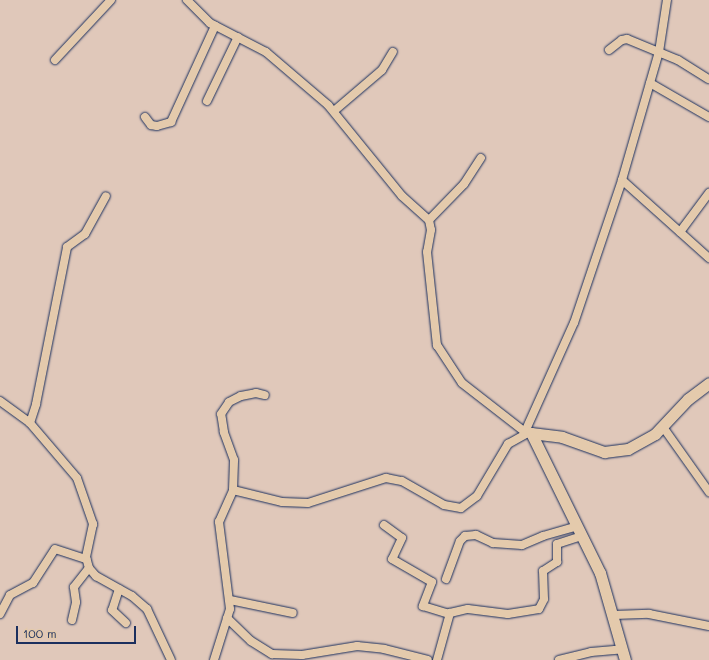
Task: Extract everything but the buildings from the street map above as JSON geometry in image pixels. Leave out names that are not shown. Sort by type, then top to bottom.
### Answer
[{"type":"street","points":[[55,60],[112,0]]},
{"type":"street","points":[[188,0],[215,26],[266,52],[334,111],[402,196],[429,220],[432,230],[427,252],[437,345],[462,383],[526,433],[600,573],[614,614],[624,655],[591,652],[559,660]]},
{"type":"street","points":[[233,490],[282,502],[308,503],[386,478],[402,481],[444,505],[460,508],[477,496],[502,451],[526,433],[567,342],[622,180],[659,52],[667,0]]},
{"type":"street","points":[[145,117],[151,125],[156,126],[171,122],[215,26]]},
{"type":"street","points":[[207,101],[238,37]]},
{"type":"street","points":[[609,50],[622,40],[627,39],[659,52],[709,79]]},
{"type":"street","points":[[334,111],[382,70],[393,52]]},
{"type":"street","points":[[650,83],[709,117]]},
{"type":"street","points":[[429,220],[464,184],[481,158]]},
{"type":"street","points":[[622,180],[709,258]]},
{"type":"street","points":[[680,232],[709,193]]},
{"type":"street","points":[[28,421],[36,404],[65,253],[71,243],[85,234],[106,196]]},
{"type":"street","points":[[526,433],[554,435],[604,452],[614,452],[638,444],[663,427],[688,399],[709,383]]},
{"type":"street","points":[[214,660],[227,618],[230,600],[219,522],[233,490],[234,460],[224,432],[221,414],[230,402],[241,396],[256,393],[265,395]]},
{"type":"street","points":[[0,401],[28,421],[71,469],[82,486],[93,524],[86,559],[89,568],[96,576],[119,589],[147,609],[171,660]]},
{"type":"street","points":[[663,427],[709,492]]},
{"type":"street","points":[[384,525],[402,538],[392,559],[432,582],[422,602],[423,606],[449,614]]},
{"type":"street","points":[[446,579],[460,541],[465,536],[476,535],[493,543],[527,545],[543,536],[579,531]]},
{"type":"street","points":[[437,660],[449,614],[455,610],[468,609],[508,614],[539,609],[544,599],[543,571],[557,562],[557,544],[579,531]]},
{"type":"street","points":[[0,614],[10,595],[33,583],[55,549],[86,559]]},
{"type":"street","points":[[72,620],[76,602],[74,587],[89,568]]},
{"type":"street","points":[[119,589],[112,610],[126,623]]},
{"type":"street","points":[[230,600],[293,613]]},
{"type":"street","points":[[614,614],[648,614],[709,626]]},
{"type":"street","points":[[227,618],[251,641],[272,654],[298,656],[357,646],[384,649],[428,660]]}]
